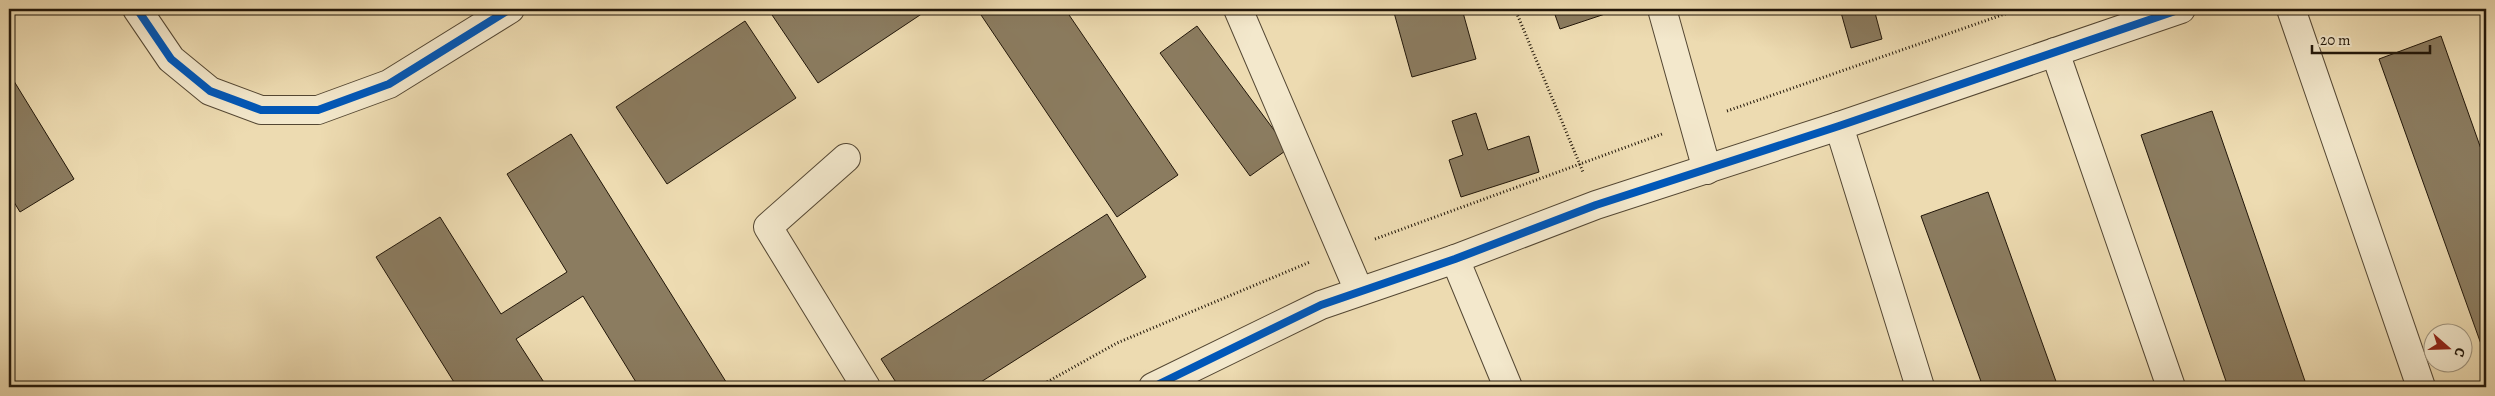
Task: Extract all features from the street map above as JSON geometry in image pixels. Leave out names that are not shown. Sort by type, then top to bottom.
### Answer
[{"type":"street","points":[[137,9],[171,60],[210,91],[261,110],[318,110],[389,84],[510,9]]},
{"type":"street","points":[[1238,9],[1359,292]]},
{"type":"street","points":[[1662,9],[1707,170]]},
{"type":"street","points":[[1153,387],[1321,304],[1455,259],[1596,205],[1839,126],[2181,9]]},
{"type":"street","points":[[2291,9],[2421,387]]},
{"type":"street","points":[[2055,52],[2171,387]]},
{"type":"street","points":[[1839,126],[1920,387]]},
{"type":"street","points":[[846,158],[768,227],[866,387]]},
{"type":"street","points":[[1455,259],[1508,387]]},
{"type":"path","points":[[1515,9],[1596,205]]},
{"type":"path","points":[[1038,387],[1117,343],[1296,267],[1579,164],[2019,9]]},
{"type":"building","points":[[768,9],[929,9],[818,83]]},
{"type":"building","points":[[977,9],[1065,9],[1178,175],[1117,217]]},
{"type":"building","points":[[1393,9],[1462,9],[1476,59],[1412,77]]},
{"type":"building","points":[[1553,9],[1620,9],[1560,29]]},
{"type":"building","points":[[1840,9],[1874,9],[1882,39],[1851,48]]},
{"type":"building","points":[[745,21],[796,98],[667,184],[616,107]]},
{"type":"building","points":[[1197,26],[1288,149],[1250,176],[1160,53]]},
{"type":"building","points":[[2441,36],[2486,163],[2486,358],[2379,59]]},
{"type":"building","points":[[9,73],[74,179],[20,212],[9,194]]},
{"type":"building","points":[[2212,111],[2307,387],[2228,387],[2141,135]]},
{"type":"building","points":[[1476,113],[1488,150],[1529,136],[1539,172],[1461,197],[1449,160],[1463,155],[1452,121]]},
{"type":"building","points":[[571,134],[728,385],[725,387],[639,387],[583,296],[516,339],[547,387],[457,387],[376,257],[440,217],[501,314],[567,272],[507,174]]},
{"type":"building","points":[[1988,192],[2058,387],[1983,387],[1921,216]]},
{"type":"building","points":[[1107,214],[1146,277],[973,387],[899,387],[881,359]]},
{"type":"cycle path","points":[[137,9],[171,59],[210,91],[261,110],[318,110],[389,84],[510,9]]},
{"type":"cycle path","points":[[1153,387],[1321,305],[1455,259],[1596,205],[1839,126],[2181,9]]}]
